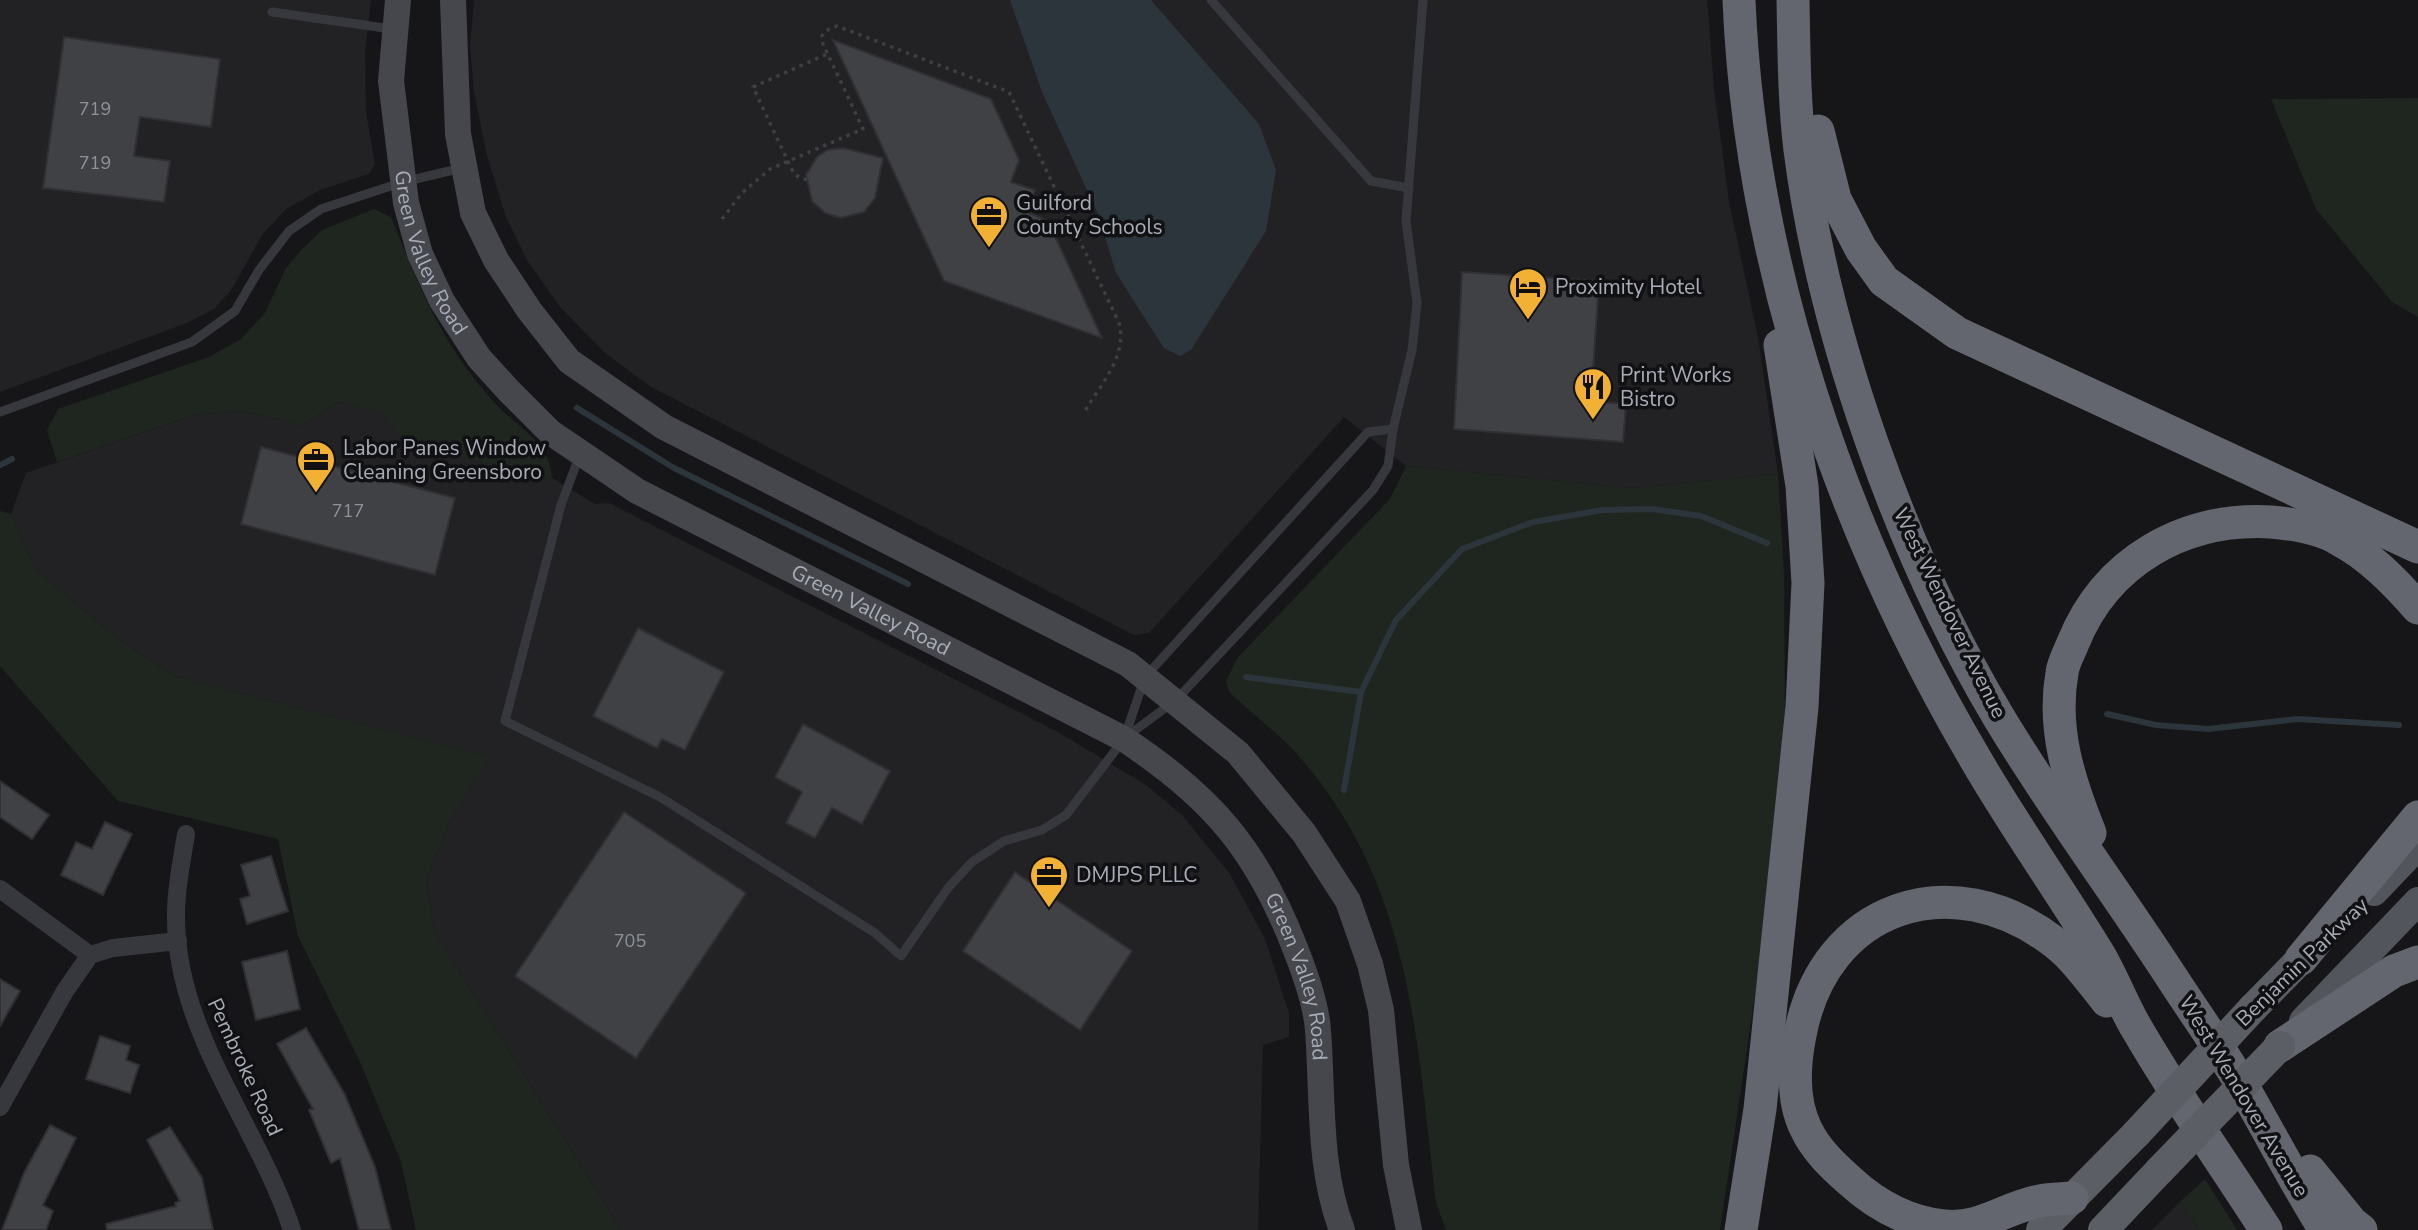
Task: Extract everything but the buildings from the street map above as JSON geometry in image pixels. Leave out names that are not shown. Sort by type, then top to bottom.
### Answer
[{"type":"highway","name":"West Wendover Avenue","points":[[1739,0],[1748,117],[1774,266],[1833,454],[1902,623],[1976,761],[2102,959],[2137,1029],[2266,1230]]},
{"type":"highway","name":"West Wendover Avenue","points":[[1793,0],[1800,149],[1814,230],[1850,371],[1885,474],[1921,562],[1997,713],[2051,801],[2107,877],[2249,1097],[2292,1178],[2325,1230]]},
{"type":"highway","points":[[1794,35],[1814,106],[1821,149],[1835,199],[1861,248],[1884,281],[1957,333],[2418,547]]},
{"type":"highway","points":[[1741,1230],[1760,1109],[1799,735],[1808,583],[1802,486],[1779,339],[1774,266]]},
{"type":"highway","points":[[2107,877],[2071,785],[2058,726],[2062,671],[2083,618],[2122,574],[2147,552],[2183,532],[2220,523],[2281,523],[2338,539],[2393,579],[2418,608]]},
{"type":"highway","points":[[2301,959],[2418,817]]},
{"type":"highway","points":[[2072,1198],[2039,1201],[1978,1225],[1944,1226],[1892,1212],[1857,1188],[1829,1163],[1805,1128],[1797,1098],[1795,1060],[1812,989],[1826,963],[1865,925],[1899,909],[1945,900],[1992,909],[2017,918],[2054,942],[2077,964],[2117,1013],[2137,1029]]},
{"type":"highway","name":"Benjamin Parkway","points":[[2041,1230],[2301,959]]},
{"type":"highway","points":[[2280,1046],[2394,971],[2418,962]]},
{"type":"highway","name":"Benjamin Parkway","points":[[2104,1230],[2280,1046]]},
{"type":"highway","points":[[2249,1097],[2287,1139],[2326,1193],[2361,1230]]},
{"type":"main road","name":"Green Valley Road","points":[[398,0],[391,80],[403,182],[420,254],[442,301],[464,335],[509,391],[550,432],[649,497],[948,646],[1124,739],[1157,760],[1216,812],[1253,858],[1278,905],[1302,966],[1318,1026],[1328,1172],[1342,1230]]},
{"type":"main road","points":[[453,0],[458,134],[473,213],[496,260],[529,310],[569,361],[664,427],[1128,664],[1176,700],[1238,753],[1304,833],[1348,901],[1370,964],[1381,1010],[1396,1166],[1409,1230]]},
{"type":"main road","name":"Benjamin Parkway","points":[[2301,959],[2335,933],[2418,846]]},
{"type":"main road","name":"Benjamin Parkway","points":[[2280,1046],[2418,901]]},
{"type":"street","name":"Pembroke Road","points":[[186,834],[176,912],[185,987],[200,1034],[256,1145],[292,1230]]},
{"type":"street","points":[[0,889],[90,954]]},
{"type":"street","points":[[0,1108],[65,991],[90,954],[113,948],[178,941]]},
{"type":"lane","points":[[1211,0],[1371,181],[1409,188]]},
{"type":"lane","points":[[581,453],[561,505],[505,721],[660,797],[876,933],[901,956],[948,888],[972,862],[1004,841],[1042,830],[1066,815],[1124,739],[1176,700],[1373,490],[1388,466],[1393,429],[1412,350],[1417,303],[1406,221],[1423,0]]},
{"type":"lane","points":[[272,12],[395,30]]},
{"type":"lane","points":[[0,412],[192,342],[234,311],[259,270],[289,231],[321,209],[403,182],[463,167]]},
{"type":"lane","points":[[1124,739],[1145,677],[1368,432],[1393,429]]},
{"type":"path","points":[[722,219],[757,179],[788,161],[863,129],[827,54],[822,36],[825,31],[837,26],[1010,92],[1119,323],[1123,339],[1119,352],[1085,411]]},
{"type":"path","points":[[807,180],[795,175],[753,88],[827,54]]},
{"type":"shaded area","points":[[0,0],[371,0],[365,52],[366,112],[375,164],[369,174],[320,190],[286,209],[262,235],[232,289],[214,309],[187,323],[0,392]]},
{"type":"shaded area","points":[[474,0],[1707,0],[1714,89],[1729,202],[1758,337],[1778,474],[1632,488],[1406,466],[1344,417],[1149,633],[1134,635],[651,387],[604,352],[560,307],[527,260],[506,217],[487,156],[474,92],[470,46]]},
{"type":"shaded area","points":[[1010,0],[1151,0],[1259,124],[1276,170],[1266,231],[1191,350],[1180,356],[1164,348],[1116,273],[1098,214],[1042,92]]},
{"type":"shaded area","points":[[2418,98],[2418,317],[2392,302],[2316,209],[2271,99]]},
{"type":"shaded area","points":[[374,209],[391,217],[422,291],[458,356],[492,400],[538,444],[550,465],[552,478],[406,445],[383,413],[338,402],[303,425],[243,411],[194,415],[57,462],[47,430],[58,409],[209,357],[241,339],[265,313],[286,268],[302,249],[322,230]]},
{"type":"shaded area","points":[[338,402],[384,413],[406,445],[552,478],[595,504],[609,503],[1058,732],[1146,785],[1182,815],[1230,874],[1265,939],[1289,1013],[1289,1037],[1263,1045],[1258,1230],[621,1230],[434,931],[426,881],[449,822],[488,756],[175,676],[122,642],[36,570],[11,514],[26,473],[194,415],[243,411],[303,425]]},
{"type":"shaded area","points":[[1406,466],[1632,488],[1778,474],[1784,573],[1785,713],[1759,968],[1720,1230],[1446,1230],[1436,1203],[1423,1085],[1404,971],[1389,916],[1368,863],[1340,811],[1304,762],[1230,693],[1226,681],[1238,657],[1390,499]]},
{"type":"shaded area","points":[[0,511],[11,514],[36,570],[122,642],[175,676],[489,756],[449,822],[426,881],[434,931],[621,1230],[416,1230],[401,1162],[361,1064],[298,936],[278,839],[118,801],[0,666]]},
{"type":"shaded area","points":[[2205,1179],[2237,1230],[2200,1230],[2181,1201]]},
{"type":"shaded area","points":[[2181,1201],[2200,1230],[2152,1230]]},
{"type":"waterway","points":[[577,408],[674,468],[908,584]]},
{"type":"waterway","points":[[0,465],[12,459]]},
{"type":"waterway","points":[[1344,790],[1361,692],[1396,620],[1462,549],[1533,522],[1603,510],[1652,509],[1701,516],[1767,543]]},
{"type":"waterway","points":[[1246,677],[1361,692]]},
{"type":"waterway","points":[[2107,714],[2156,725],[2208,729],[2298,719],[2399,725]]},
{"type":"place","name":"Guilford County Schools","points":[[989,249]]},
{"type":"place","name":"Proximity Hotel","points":[[1528,321]]},
{"type":"place","name":"Print Works Bistro","points":[[1593,421]]},
{"type":"place","name":"Labor Panes Window Cleaning Greensboro","points":[[316,494]]},
{"type":"place","name":"DMJPS PLLC","points":[[1049,909]]}]
